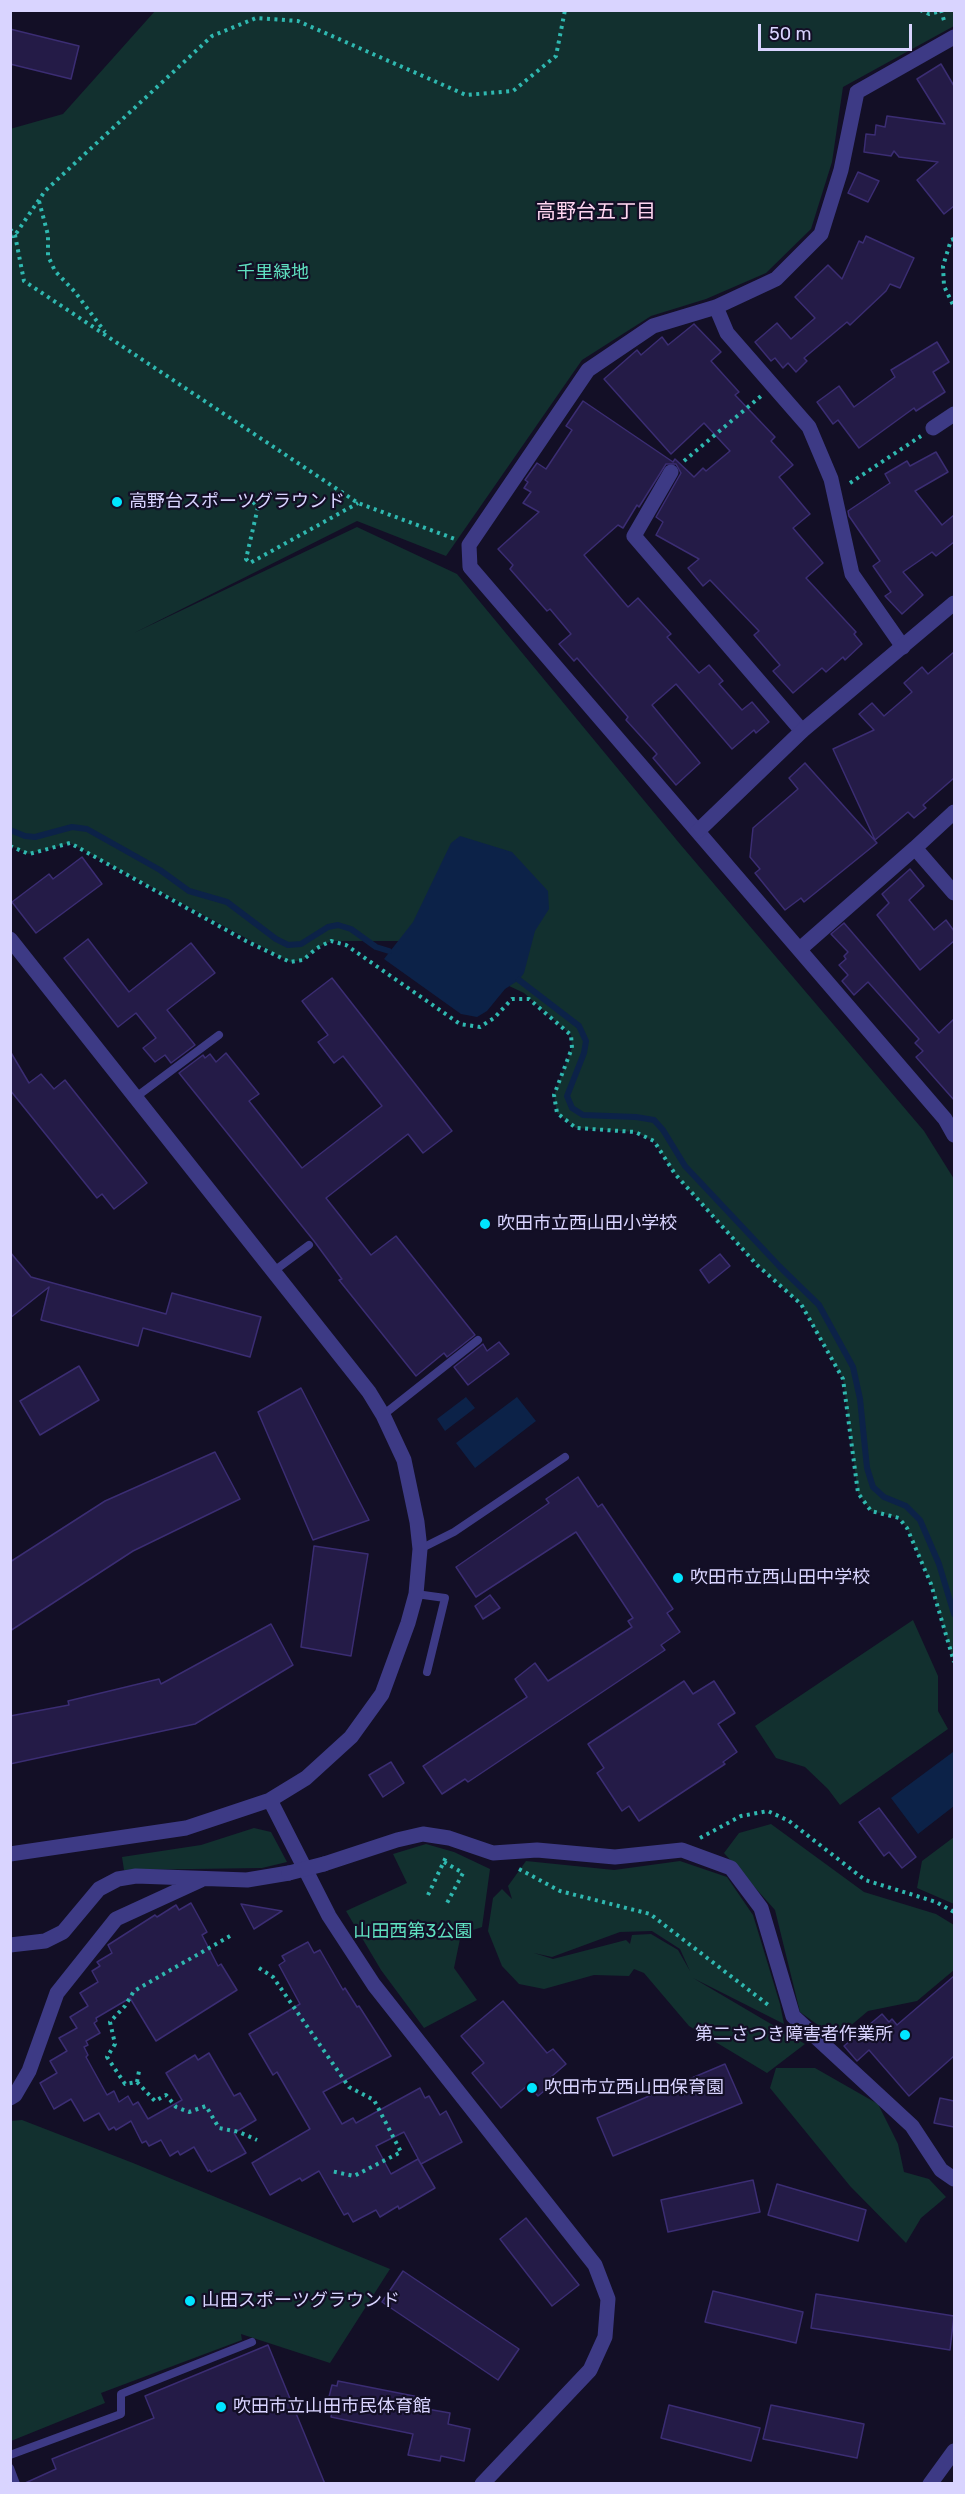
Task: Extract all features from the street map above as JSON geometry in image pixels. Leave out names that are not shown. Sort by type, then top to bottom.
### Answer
[{"type":"street","points":[[954,37],[857,92],[841,170],[821,234],[776,279],[716,307],[653,326],[588,370],[469,545],[470,567],[945,1119],[954,1135]]},
{"type":"street","points":[[716,307],[727,333],[809,427],[831,479],[852,574],[903,647]]},
{"type":"street","points":[[933,428],[954,414]]},
{"type":"street","points":[[671,472],[634,536],[802,731]]},
{"type":"street","points":[[698,831],[802,731],[954,603]]},
{"type":"street","points":[[800,949],[954,812]]},
{"type":"street","points":[[915,848],[954,892]]},
{"type":"street","points":[[10,939],[369,1392],[405,1460],[420,1549],[416,1594],[382,1694],[351,1737],[306,1778],[270,1800],[186,1828],[10,1854]]},
{"type":"street","points":[[270,1800],[328,1916],[374,1985],[595,2265],[608,2299],[605,2337],[590,2370],[482,2484]]},
{"type":"street","points":[[10,1946],[45,1941],[63,1932],[99,1889],[118,1879],[136,1876],[247,1880],[324,1864],[423,1834],[449,1838],[493,1852],[537,1850],[615,1857],[682,1850],[731,1869],[761,1908],[793,2016],[912,2126],[941,2170],[954,2179]]},
{"type":"street","points":[[10,2098],[15,2095],[28,2071],[57,1993],[116,1919],[201,1880]]},
{"type":"street","points":[[930,2484],[954,2451]]},
{"type":"lane","points":[[136,1097],[219,1035]]},
{"type":"lane","points":[[274,1271],[309,1245]]},
{"type":"lane","points":[[383,1415],[478,1340]]},
{"type":"lane","points":[[420,1549],[454,1532],[565,1457]]},
{"type":"lane","points":[[416,1594],[446,1598],[428,1672]]},
{"type":"lane","points":[[10,2455],[121,2414],[121,2394],[252,2343]]},
{"type":"lane","points":[[10,2469],[16,2484]]},
{"type":"path","points":[[13,236],[45,191],[212,36],[256,18],[298,21],[466,95],[513,91],[556,56],[565,10]]},
{"type":"path","points":[[920,10],[929,14],[944,10]]},
{"type":"path","points":[[39,200],[48,235],[48,256],[107,335]]},
{"type":"path","points":[[10,229],[24,281],[358,503],[469,545]]},
{"type":"path","points":[[954,238],[951,240],[943,266],[944,286],[954,307]]},
{"type":"path","points":[[671,472],[772,385]]},
{"type":"path","points":[[834,493],[933,428]]},
{"type":"path","points":[[253,502],[258,507],[246,559],[250,563],[358,503]]},
{"type":"path","points":[[10,846],[29,854],[70,843],[246,941],[290,962],[303,960],[318,948],[332,941],[346,945],[460,1024],[480,1027],[494,1018],[512,999],[529,999],[571,1035],[572,1048],[554,1095],[557,1113],[576,1128],[635,1132],[654,1141],[675,1174],[757,1265],[801,1304],[843,1379],[858,1493],[871,1511],[899,1518],[906,1528],[931,1584],[954,1662]]},
{"type":"path","points":[[682,1850],[741,1816],[768,1811],[789,1821],[865,1880],[936,1902],[954,1910]]},
{"type":"path","points":[[428,1895],[452,1846]]},
{"type":"path","points":[[493,1852],[560,1891],[650,1914],[767,2004],[793,2016]]},
{"type":"path","points":[[444,1862],[463,1873],[447,1903]]},
{"type":"path","points":[[137,2082],[125,2084],[107,2057],[116,2044],[110,2022],[134,1990],[230,1936]]},
{"type":"path","points":[[259,1968],[273,1977],[350,2087],[374,2100],[401,2152],[354,2176],[331,2171]]},
{"type":"path","points":[[137,2082],[139,2071]]},
{"type":"path","points":[[137,2082],[155,2101],[166,2095],[176,2107],[189,2112],[206,2106],[219,2128],[239,2132],[257,2140]]},
{"type":"green space","name":"千里緑地","points":[[155,11],[954,11],[954,26],[843,87],[832,162],[811,229],[766,273],[706,299],[651,316],[582,360],[446,556],[357,521],[134,633],[357,527],[457,574],[680,844],[924,1131],[954,1179],[954,1662],[931,1584],[907,1528],[899,1518],[871,1511],[858,1493],[843,1379],[801,1304],[757,1265],[675,1174],[654,1141],[635,1132],[576,1128],[557,1113],[554,1095],[572,1048],[571,1035],[524,993],[413,941],[331,941],[317,948],[303,960],[290,962],[70,843],[29,854],[11,846],[10,129],[63,114]]},
{"type":"green space","points":[[913,1620],[938,1676],[938,1711],[948,1729],[840,1805],[828,1789],[805,1767],[776,1758],[755,1726]]},
{"type":"green space","points":[[771,1824],[864,1892],[936,1914],[954,1925],[954,1970],[917,2001],[868,2011],[836,2038],[800,2012],[775,1910],[724,1853],[739,1833]]},
{"type":"green space","points":[[254,1828],[271,1832],[287,1862],[262,1868],[124,1870],[122,1857],[201,1845]]},
{"type":"green space","points":[[954,1837],[954,1904],[917,1888],[922,1861]]},
{"type":"green space","name":"山田西第3公園","points":[[426,1844],[454,1852],[490,1869],[482,1927],[461,1934],[454,1968],[477,2000],[424,2028],[381,1970],[346,1911],[407,1883],[393,1854]]},
{"type":"green space","points":[[526,1861],[614,1870],[680,1861],[727,1877],[753,1915],[784,2024],[693,1978],[805,2044],[767,2073],[689,2026],[644,1973],[634,1969],[629,1976],[594,1975],[544,1989],[519,1984],[502,1966],[488,1931],[493,1898],[502,1889],[512,1899],[508,1886]],"holes":[[[652,1931],[680,1949],[690,1971],[678,1950],[651,1934],[632,1935],[630,1944],[626,1940],[553,1959],[534,1953],[552,1957],[620,1932]]]},
{"type":"green space","points":[[776,2068],[815,2068],[878,2104],[898,2144],[904,2172],[929,2179],[946,2197],[921,2218],[906,2243],[850,2186],[770,2088]]},
{"type":"green space","name":"山田スポーツグラウンド","points":[[22,2120],[133,2163],[390,2269],[330,2363],[241,2334],[242,2340],[101,2393],[105,2403],[11,2441],[10,2121]]},
{"type":"water","points":[[460,836],[512,852],[548,891],[549,909],[535,931],[524,973],[519,980],[505,989],[487,1011],[477,1017],[461,1014],[384,959],[413,922],[451,843]]},
{"type":"water","points":[[466,1397],[475,1408],[445,1431],[437,1419]]},
{"type":"water","points":[[517,1397],[536,1421],[475,1468],[456,1443]]},
{"type":"water","points":[[953,1752],[954,1806],[918,1834],[891,1798]]},
{"type":"building","points":[[10,29],[79,46],[71,79],[10,64]]},
{"type":"building","points":[[941,64],[954,86],[954,206],[944,214],[917,180],[938,162],[899,157],[894,151],[891,156],[864,152],[866,134],[875,135],[876,125],[885,127],[887,116],[945,124],[917,79]]},
{"type":"building","points":[[858,172],[879,181],[868,202],[848,193]]},
{"type":"building","points":[[866,236],[914,258],[900,288],[890,284],[886,291],[850,325],[847,322],[804,358],[807,361],[796,372],[788,363],[783,368],[775,358],[771,361],[755,342],[777,323],[791,339],[815,318],[795,297],[828,265],[842,279],[859,241],[863,243]]},
{"type":"building","points":[[694,324],[721,352],[711,361],[739,392],[735,395],[775,437],[771,441],[793,465],[779,477],[810,514],[793,528],[823,563],[806,578],[856,632],[854,634],[862,644],[845,660],[843,657],[826,672],[822,668],[793,693],[773,671],[780,665],[754,635],[759,631],[710,580],[703,586],[688,568],[699,559],[656,535],[663,522],[656,517],[681,473],[676,464],[666,464],[623,528],[618,525],[584,555],[628,607],[638,598],[671,634],[667,637],[699,673],[709,665],[723,681],[719,684],[742,710],[752,702],[769,722],[756,733],[754,730],[732,749],[676,684],[652,705],[700,763],[676,785],[653,758],[657,754],[626,720],[628,717],[577,658],[574,661],[559,644],[571,634],[510,569],[513,565],[498,549],[539,512],[523,503],[531,492],[524,488],[528,482],[525,480],[537,463],[546,469],[572,430],[566,426],[583,401],[673,462],[675,459],[694,477],[703,468],[706,471],[730,451],[704,423],[671,454],[604,379],[637,350],[641,355],[662,337],[668,345]]},
{"type":"building","points":[[937,342],[949,362],[933,372],[945,392],[916,411],[914,408],[859,448],[838,420],[833,424],[817,402],[839,386],[854,407],[895,377],[891,370]]},
{"type":"building","points":[[936,452],[948,472],[915,491],[942,525],[954,515],[954,542],[936,556],[932,552],[903,572],[923,595],[902,614],[885,596],[891,592],[873,566],[880,561],[849,516],[848,511],[890,483],[885,474],[907,461],[910,466]]},
{"type":"building","points":[[954,652],[954,778],[923,805],[926,808],[914,818],[908,812],[875,840],[833,749],[874,730],[859,714],[872,703],[884,716],[912,692],[904,683],[922,667],[928,674]]},
{"type":"building","points":[[805,763],[877,843],[804,902],[801,898],[785,910],[755,873],[760,869],[750,857],[753,828],[798,789],[789,778]]},
{"type":"building","points":[[82,857],[102,884],[36,933],[12,902],[49,874],[53,879]]},
{"type":"building","points":[[910,869],[924,886],[909,900],[934,930],[946,920],[954,931],[954,941],[920,970],[877,915],[889,903],[882,894]]},
{"type":"building","points":[[844,923],[939,1033],[954,1019],[954,1100],[916,1057],[923,1051],[915,1043],[919,1039],[868,982],[854,995],[842,981],[848,975],[839,965],[846,959],[844,956],[848,952],[831,934]]},
{"type":"building","points":[[88,939],[129,992],[191,943],[215,973],[167,1010],[195,1045],[171,1063],[165,1055],[155,1062],[143,1048],[156,1038],[136,1013],[118,1027],[64,958]]},
{"type":"building","points":[[332,978],[452,1131],[423,1153],[408,1134],[326,1198],[371,1255],[396,1236],[475,1335],[447,1357],[444,1353],[416,1376],[339,1280],[342,1279],[314,1241],[179,1073],[203,1055],[205,1058],[210,1054],[216,1062],[226,1053],[259,1094],[249,1101],[302,1168],[382,1106],[343,1056],[334,1063],[318,1042],[328,1035],[302,1001]]},
{"type":"building","points":[[10,1051],[29,1083],[41,1074],[54,1089],[65,1080],[147,1183],[114,1209],[102,1194],[97,1198],[10,1090]]},
{"type":"building","points":[[10,1252],[31,1277],[166,1314],[172,1293],[261,1317],[250,1357],[143,1328],[138,1346],[41,1320],[49,1287],[10,1318]]},
{"type":"building","points":[[720,1254],[730,1266],[709,1283],[700,1270]]},
{"type":"building","points":[[499,1342],[509,1354],[468,1385],[454,1367],[483,1344],[487,1351]]},
{"type":"building","points":[[79,1366],[99,1400],[40,1435],[20,1401]]},
{"type":"building","points":[[301,1388],[369,1520],[313,1540],[258,1412]]},
{"type":"building","points":[[215,1452],[240,1499],[133,1551],[10,1631],[10,1562],[105,1501]]},
{"type":"building","points":[[578,1477],[598,1507],[602,1504],[673,1609],[667,1613],[680,1632],[661,1645],[665,1650],[468,1782],[465,1779],[442,1794],[423,1766],[527,1697],[515,1679],[535,1663],[548,1681],[632,1627],[628,1621],[633,1618],[576,1532],[476,1597],[456,1567],[549,1503],[546,1499]]},
{"type":"building","points":[[314,1546],[368,1554],[351,1656],[301,1647]]},
{"type":"building","points":[[490,1595],[500,1608],[483,1619],[475,1606]]},
{"type":"building","points":[[271,1624],[293,1665],[195,1724],[10,1764],[10,1716],[69,1705],[68,1701],[159,1679],[161,1684]]},
{"type":"building","points":[[684,1681],[693,1694],[714,1681],[735,1713],[718,1724],[737,1752],[723,1762],[725,1764],[639,1821],[629,1806],[622,1811],[597,1773],[604,1768],[588,1744]]},
{"type":"building","points":[[391,1762],[404,1783],[383,1797],[369,1775]]},
{"type":"building","points":[[879,1808],[916,1857],[902,1868],[889,1852],[884,1856],[859,1822]]},
{"type":"building","points":[[191,1903],[207,1932],[202,1935],[218,1966],[221,1964],[237,1990],[156,2041],[130,1998],[96,2018],[97,2021],[94,2023],[100,2033],[86,2041],[88,2045],[84,2047],[88,2055],[86,2057],[107,2095],[114,2091],[119,2102],[128,2096],[133,2105],[138,2102],[148,2119],[182,2100],[166,2073],[195,2055],[198,2060],[209,2053],[234,2096],[240,2093],[256,2120],[234,2133],[246,2153],[211,2172],[208,2171],[194,2147],[180,2155],[178,2151],[170,2156],[161,2140],[149,2146],[146,2141],[142,2143],[131,2121],[116,2130],[114,2127],[109,2130],[99,2113],[84,2121],[71,2099],[54,2109],[40,2083],[57,2073],[50,2061],[67,2051],[59,2038],[77,2028],[70,2017],[88,2006],[80,1993],[98,1982],[92,1971],[100,1966],[97,1962],[112,1953],[108,1945],[155,1915],[157,1917],[176,1905],[179,1910]]},
{"type":"building","points":[[241,1904],[282,1911],[254,1929]]},
{"type":"building","points":[[308,1942],[314,1953],[320,1950],[343,1990],[345,1988],[357,2007],[359,2006],[391,2056],[323,2092],[342,2124],[353,2118],[356,2123],[420,2088],[425,2098],[429,2096],[440,2115],[446,2111],[462,2142],[421,2164],[404,2132],[376,2146],[391,2174],[418,2159],[435,2188],[380,2217],[376,2210],[353,2222],[348,2213],[344,2215],[319,2171],[302,2181],[300,2178],[270,2195],[252,2163],[310,2129],[277,2072],[273,2075],[249,2034],[300,2004],[279,1965],[285,1961],[282,1956]]},
{"type":"building","name":"第二さつき障害者作業所","points":[[954,1976],[954,2056],[909,2096],[869,2050],[857,2061],[844,2046],[882,2014],[889,2022],[892,2019],[897,2025]]},
{"type":"building","points":[[503,2001],[547,2053],[553,2049],[566,2064],[551,2077],[555,2082],[538,2096],[528,2085],[501,2108],[472,2073],[484,2063],[461,2036]]},
{"type":"building","points":[[725,2064],[742,2103],[613,2156],[597,2118]]},
{"type":"building","points":[[940,2098],[954,2101],[954,2127],[934,2123]]},
{"type":"building","points":[[753,2180],[760,2212],[668,2232],[661,2200]]},
{"type":"building","points":[[777,2184],[866,2210],[858,2241],[768,2215]]},
{"type":"building","points":[[526,2218],[579,2285],[552,2306],[500,2239]]},
{"type":"building","points":[[403,2271],[519,2349],[498,2380],[382,2302]]},
{"type":"building","points":[[713,2291],[803,2312],[796,2343],[705,2322]]},
{"type":"building","points":[[816,2294],[954,2316],[950,2350],[811,2328]]},
{"type":"building","name":"吹田市立山田市民体育館","points":[[268,2345],[325,2484],[23,2484],[56,2469],[52,2459],[154,2418],[145,2396]]},
{"type":"building","points":[[338,2381],[429,2399],[427,2409],[450,2413],[448,2424],[470,2429],[464,2461],[441,2456],[440,2461],[408,2455],[413,2434],[331,2417],[334,2403],[328,2401],[332,2385],[337,2386]]},
{"type":"building","points":[[669,2405],[760,2428],[751,2461],[661,2438]]},
{"type":"building","points":[[771,2405],[864,2424],[857,2458],[763,2439]]},
{"type":"waterway","points":[[10,830],[35,837],[72,827],[87,829],[160,870],[189,891],[227,902],[276,939],[288,945],[301,944],[328,927],[338,925],[351,929],[376,947],[389,951]]},
{"type":"waterway","points":[[519,980],[579,1026],[586,1041],[584,1053],[567,1096],[572,1108],[583,1115],[654,1120],[663,1130],[685,1166],[819,1305],[853,1367],[860,1399],[867,1468],[873,1487],[884,1497],[906,1506],[920,1520],[939,1564],[954,1614]]},
{"type":"place","name":"高野台スポーツグラウンド","points":[[117,502]]},
{"type":"place","name":"吹田市立西山田小学校","points":[[485,1224]]},
{"type":"place","name":"吹田市立西山田中学校","points":[[678,1578]]},
{"type":"place","name":"第二さつき障害者作業所","points":[[905,2035]]},
{"type":"place","name":"吹田市立西山田保育園","points":[[532,2088]]},
{"type":"place","name":"山田スポーツグラウンド","points":[[190,2301]]},
{"type":"place","name":"吹田市立山田市民体育館","points":[[221,2407]]},
{"type":"district","name":"高野台五丁目","points":[[596,212]]}]
